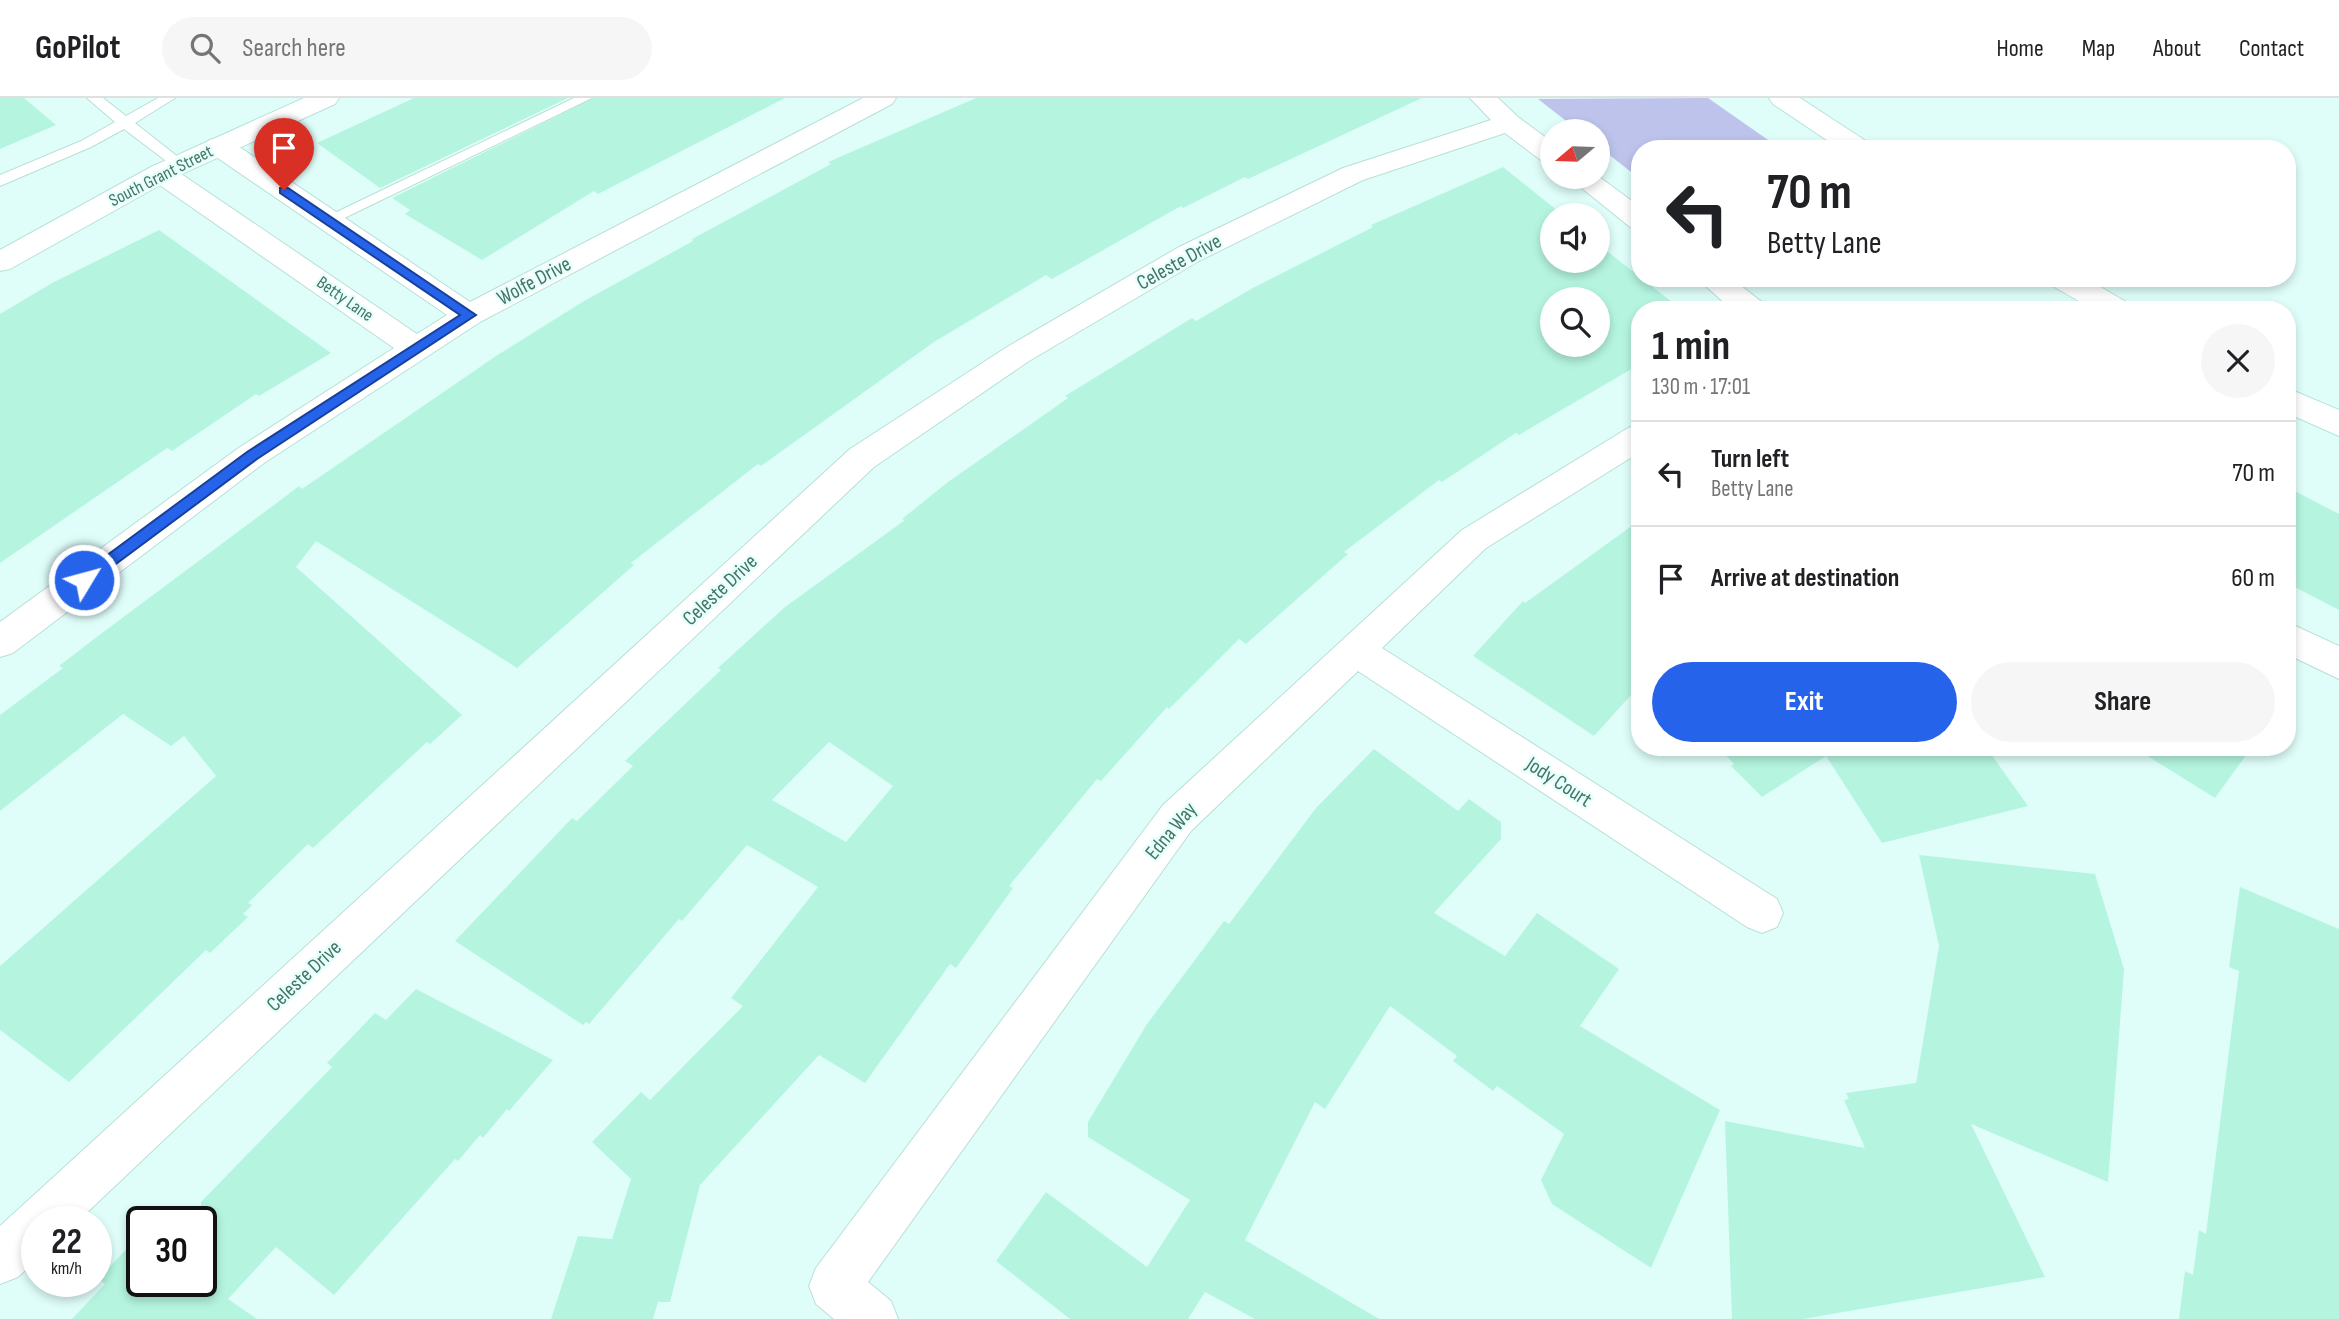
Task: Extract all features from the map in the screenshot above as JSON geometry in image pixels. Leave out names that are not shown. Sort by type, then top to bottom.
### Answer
[{"type":"street","name":"South Grant Street","points":[[0,261],[170,169],[326,98]]},
{"type":"street","name":"Wolfe Drive","points":[[0,642],[252,455],[469,315],[883,98]]},
{"type":"street","points":[[1483,98],[1540,146]]},
{"type":"street","points":[[1782,98],[1845,140]]},
{"type":"street","name":"Celeste Drive","points":[[58,1206],[862,458],[1018,354],[1189,254],[1353,174],[1510,123]]},
{"type":"street","name":"Betty Lane","points":[[219,146],[300,235],[417,349]]},
{"type":"street","name":"Betty Lane","points":[[170,169],[300,235],[469,315]]},
{"type":"street","points":[[1598,189],[1631,214]]},
{"type":"street","points":[[1723,287],[1741,301]]},
{"type":"street","points":[[2077,287],[2102,301]]},
{"type":"street","points":[[2296,403],[2339,424]]},
{"type":"street","name":"Edna Way","points":[[873,1319],[834,1286],[1177,818],[1474,539],[1631,442]]},
{"type":"street","points":[[2296,642],[2339,664]]},
{"type":"street","name":"Jody Court","points":[[1356,650],[1762,914]]},
{"type":"street","points":[[0,1259],[21,1240]]},
{"type":"lane","points":[[94,98],[124,123],[170,169]]},
{"type":"lane","points":[[0,181],[86,144],[168,98]]},
{"type":"lane","points":[[300,235],[585,98]]},
{"type":"shaded area","points":[[1708,98],[1768,140],[1631,140],[1631,172],[1610,155],[1610,119],[1564,119],[1538,99]]},
{"type":"building","points":[[0,98],[24,98],[56,125],[0,149]]},
{"type":"building","points":[[414,98],[568,98],[380,188],[317,143]]},
{"type":"building","points":[[594,98],[785,98],[598,194],[594,191],[482,260],[405,214],[410,210],[392,198]]},
{"type":"building","points":[[976,98],[1422,98],[1248,179],[1245,177],[1183,208],[1181,206],[1052,279],[1046,275],[934,342],[761,466],[758,464],[631,563],[634,565],[517,668],[316,541],[296,567],[462,715],[430,744],[427,742],[313,848],[308,844],[248,903],[252,905],[243,914],[248,917],[210,953],[206,950],[69,1082],[0,1030],[0,966],[216,776],[184,736],[171,746],[123,714],[0,811],[0,715],[63,668],[59,666],[98,636],[299,486],[302,489],[496,356],[584,301],[693,241],[692,239],[831,164],[828,162]]},
{"type":"building","points":[[1503,167],[1548,203],[1540,203],[1540,273],[1610,273],[1610,253],[1631,270],[1631,287],[1653,287],[1671,301],[1631,301],[1631,369],[1519,435],[1516,433],[1442,482],[1439,480],[1344,552],[1348,554],[1246,644],[1239,639],[1169,709],[1167,707],[1101,781],[1097,779],[1009,886],[1013,888],[956,968],[950,964],[865,1083],[819,1055],[700,1185],[670,1302],[658,1302],[653,1319],[551,1319],[578,1236],[612,1239],[631,1179],[592,1142],[641,1092],[650,1100],[743,1006],[731,998],[818,887],[747,845],[589,1024],[586,1022],[583,1025],[455,941],[572,818],[577,821],[633,766],[625,761],[721,670],[718,668],[785,607],[905,520],[902,519],[948,482],[1068,398],[1065,396],[1192,318],[1196,321],[1251,289],[1373,227],[1371,225]],"holes":[[[829,742],[893,786],[846,842],[772,800]]]},
{"type":"building","points":[[159,230],[331,353],[259,396],[256,394],[172,451],[167,448],[0,563],[0,314],[52,283]]},
{"type":"building","points":[[2296,492],[2339,514],[2339,610],[2296,588]]},
{"type":"building","points":[[1631,526],[1631,695],[1594,736],[1473,656],[1523,601],[1525,603]]},
{"type":"building","points":[[1374,749],[1458,811],[1469,799],[1501,822],[1501,839],[1434,913],[1505,956],[1537,913],[1619,969],[1580,1026],[1720,1110],[1651,1268],[1552,1204],[1541,1180],[1564,1134],[1497,1086],[1493,1091],[1453,1061],[1457,1056],[1390,1006],[1325,1109],[1315,1102],[1245,1240],[1379,1319],[1255,1319],[1205,1292],[1188,1319],[1070,1319],[996,1261],[1046,1192],[1147,1267],[1190,1200],[1088,1137],[1088,1122],[1147,1024],[1224,921],[1229,924],[1316,808]]},
{"type":"building","points":[[1726,756],[1826,756],[1762,797],[1731,766],[1734,764]]},
{"type":"building","points":[[1826,756],[1992,756],[2028,806],[1882,843]]},
{"type":"building","points":[[2147,756],[2245,756],[2215,798]]},
{"type":"building","points":[[1919,855],[2095,874],[2124,969],[2108,1182],[1971,1124],[2045,1277],[1803,1319],[1732,1319],[1725,1121],[1865,1148],[1844,1100],[1849,1099],[1846,1093],[1916,1083],[1939,946]]},
{"type":"building","points":[[2240,887],[2339,929],[2339,1319],[2179,1319],[2185,1271],[2193,1275],[2199,1230],[2206,1234],[2239,971],[2229,967]]},
{"type":"building","points":[[416,989],[553,1060],[483,1138],[480,1135],[458,1161],[455,1159],[334,1295],[276,1247],[228,1299],[257,1319],[72,1319],[93,1297],[112,1297],[112,1264],[126,1250],[126,1297],[217,1297],[217,1206],[201,1206],[201,1202],[332,1067],[327,1063],[375,1013],[386,1020]]},
{"type":"route","points":[[84,580],[252,455],[469,315],[284,190]]}]
